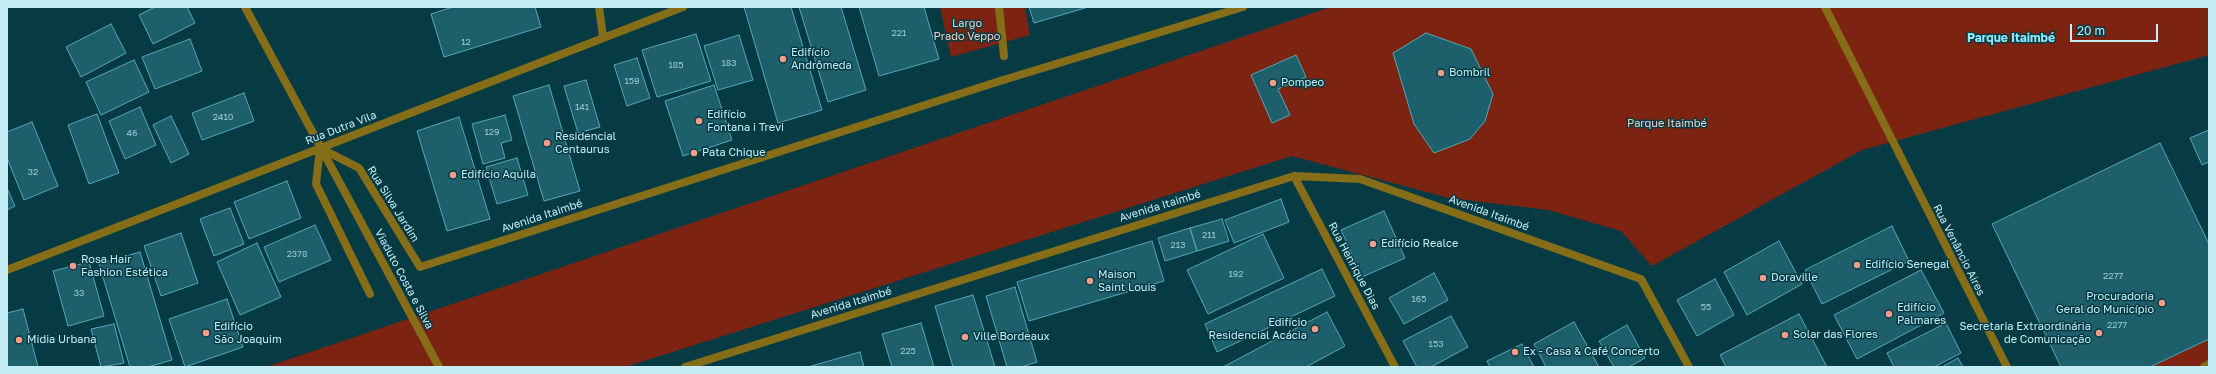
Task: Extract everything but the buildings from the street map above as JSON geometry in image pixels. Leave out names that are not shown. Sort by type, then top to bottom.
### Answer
[{"type":"street","points":[[246,7],[320,148],[316,184],[370,294]]},
{"type":"street","points":[[599,7],[603,38]]},
{"type":"street","name":"Rua Dutra Vila","points":[[7,270],[682,7]]},
{"type":"street","points":[[999,7],[1004,56]]},
{"type":"street","name":"Avenida Itaimbé","points":[[420,267],[1000,81],[1243,7]]},
{"type":"street","name":"Rua Venâncio Aires","points":[[1825,7],[2007,367]]},
{"type":"street","name":"Viaduto Costa e Silva","points":[[320,148],[438,367]]},
{"type":"street","name":"Rua Silva Jardim","points":[[320,148],[359,168],[420,267]]},
{"type":"street","name":"Avenida Itaimbé","points":[[684,367],[1294,176],[1360,178],[1641,279],[1689,367]]},
{"type":"street","name":"Rua Henrique Dias","points":[[1294,176],[1394,367]]},
{"type":"street","points":[[2204,367],[2209,364]]},
{"type":"green space","name":"Largo Prado Veppo","points":[[940,7],[1025,7],[1030,35],[951,57]]},
{"type":"green space","name":"Parque Itaimbé","points":[[1331,7],[2209,7],[2209,55],[1862,150],[1652,266],[1621,231],[1548,210],[1449,198],[1292,156],[625,367],[266,367]]},
{"type":"green space","points":[[2209,339],[2209,367],[2150,367]]},
{"type":"place","name":"Edifício Andrômeda","points":[[783,59]]},
{"type":"place","name":"Bombril","points":[[1441,73]]},
{"type":"place","name":"Pompeo","points":[[1273,83]]},
{"type":"place","name":"Edifício Fontana i Trevi","points":[[699,121]]},
{"type":"place","name":"Residencial Centaurus","points":[[547,143]]},
{"type":"place","name":"Pata Chique","points":[[694,153]]},
{"type":"place","name":"Edifício Aquila","points":[[453,175]]},
{"type":"place","name":"Edifício Realce","points":[[1373,244]]},
{"type":"place","name":"Edifício Senegal","points":[[1857,265]]},
{"type":"place","name":"Rosa Hair Fashion Estética","points":[[73,266]]},
{"type":"place","name":"Doraville","points":[[1763,278]]},
{"type":"place","name":"Maison Saint Louis","points":[[1090,281]]},
{"type":"place","name":"Procuradoria Geral do Município","points":[[2162,303]]},
{"type":"place","name":"Edifício Palmares","points":[[1889,314]]},
{"type":"place","name":"Edifício Residencial Acácia","points":[[1315,329]]},
{"type":"place","name":"Edifício São Joaquim","points":[[206,333]]},
{"type":"place","name":"Secretaria Extraordinária de Comunicação","points":[[2099,333]]},
{"type":"place","name":"Solar das Flores","points":[[1785,335]]},
{"type":"place","name":"Ville Bordeaux","points":[[965,337]]},
{"type":"place","name":"Midia Urbana","points":[[19,340]]},
{"type":"place","name":"Ex - Casa & Café Concerto","points":[[1515,352]]},
{"type":"district","name":"Parque Itaimbé","points":[[2011,38]]}]
